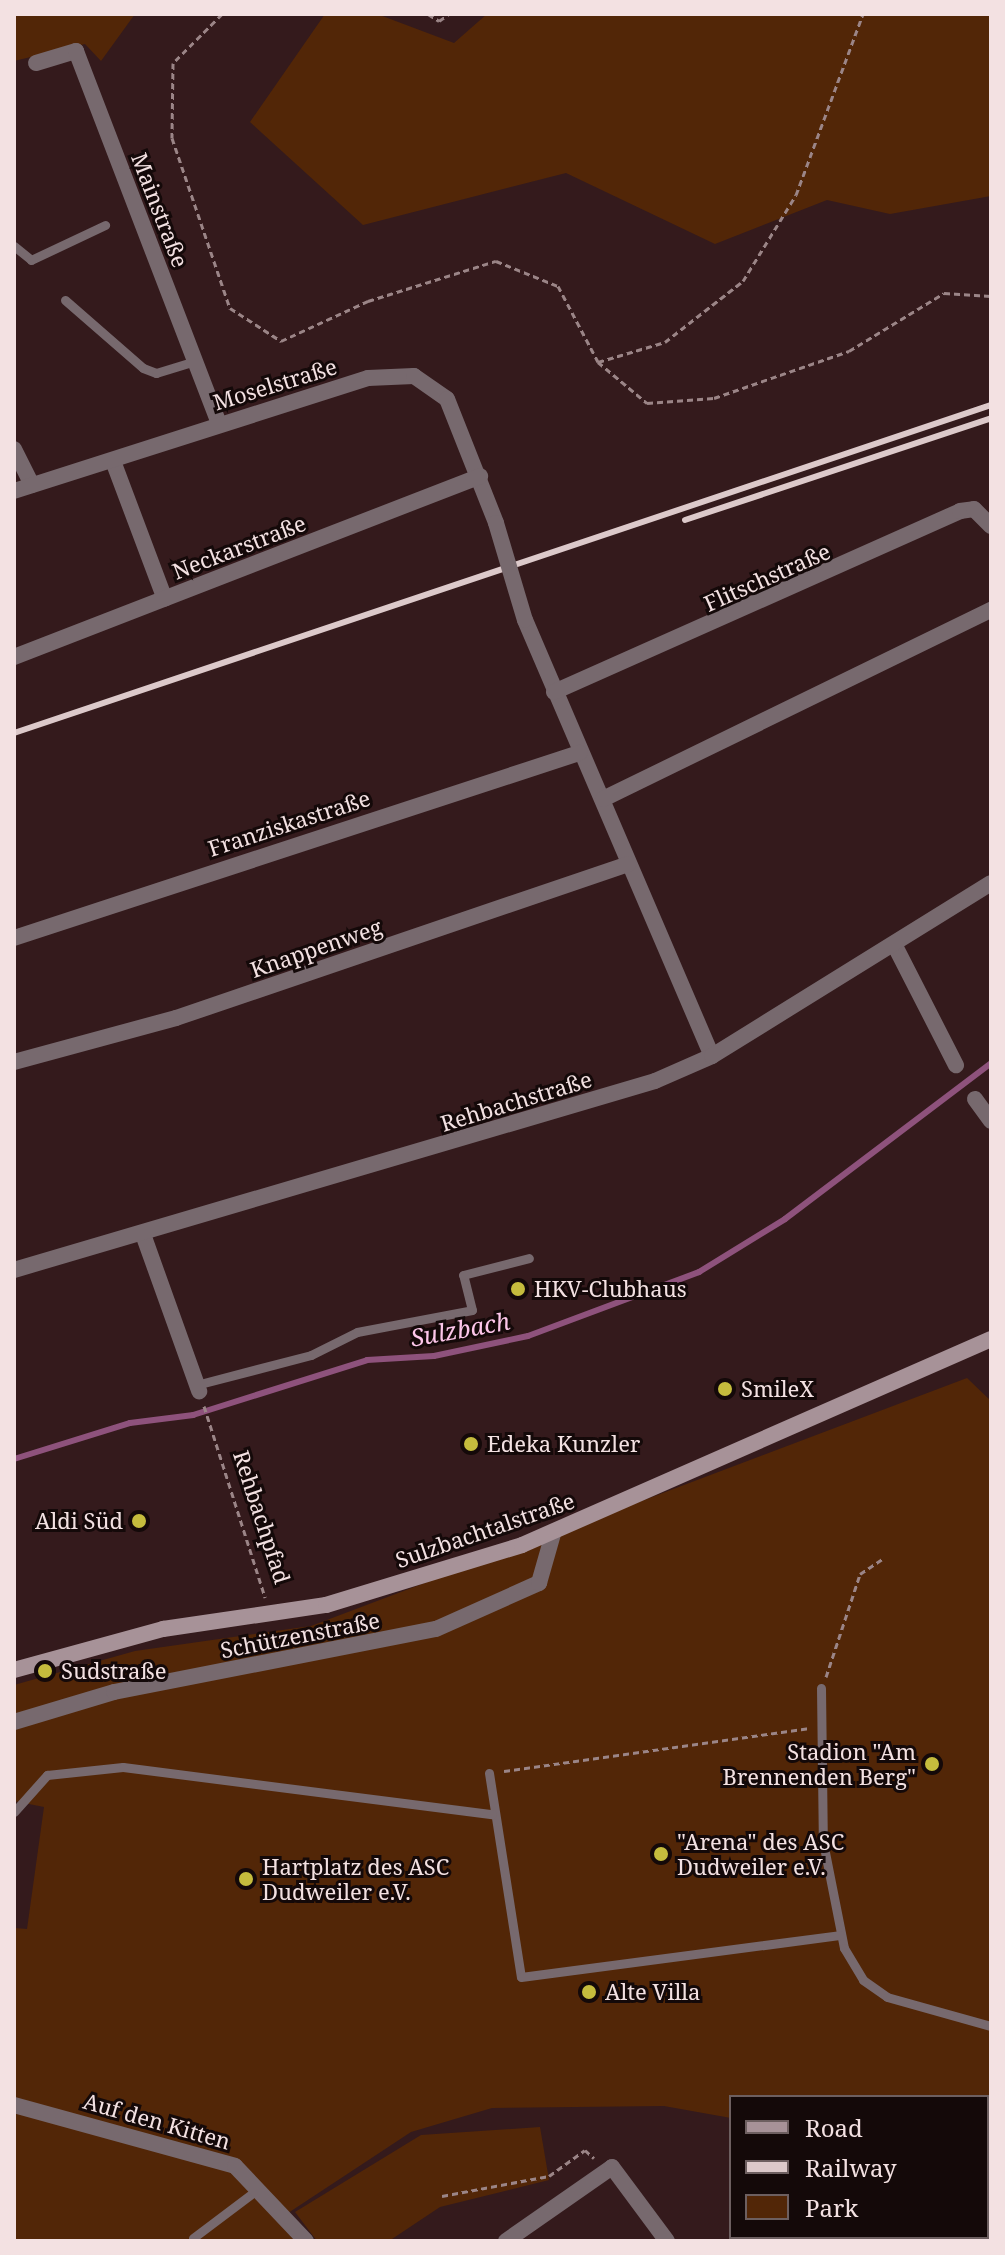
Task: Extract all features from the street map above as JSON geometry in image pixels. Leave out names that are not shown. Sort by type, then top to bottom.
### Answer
[{"type":"main road","name":"Sulzbachtalstraße","points":[[14,1670],[163,1629],[326,1605],[553,1534],[991,1339]]},
{"type":"street","name":"Mainstraße","points":[[36,63],[76,51],[219,424]]},
{"type":"street","name":"Moselstraße","points":[[14,491],[368,378],[414,376],[447,399],[480,476]]},
{"type":"street","points":[[14,449],[32,485]]},
{"type":"street","points":[[113,461],[165,599]]},
{"type":"street","points":[[480,476],[525,620],[579,753],[603,799],[712,1056]]},
{"type":"street","name":"Neckarstraße","points":[[14,657],[480,476]]},
{"type":"street","name":"Flitschstraße","points":[[554,692],[960,511],[974,509],[991,526]]},
{"type":"street","points":[[603,799],[991,610]]},
{"type":"street","name":"Franziskastraße","points":[[14,938],[579,753]]},
{"type":"street","name":"Knappenweg","points":[[14,1062],[176,1018],[628,864]]},
{"type":"street","name":"Rehbachstraße","points":[[14,1270],[144,1237],[655,1081],[712,1056],[895,946],[991,883]]},
{"type":"street","points":[[895,946],[956,1065]]},
{"type":"street","points":[[975,1099],[991,1121]]},
{"type":"street","points":[[144,1237],[197,1388]]},
{"type":"street","name":"Schützenstraße","points":[[14,1722],[114,1692],[436,1629],[539,1583],[553,1534]]},
{"type":"street","name":"Auf den Kitten","points":[[14,2105],[235,2166],[301,2240]]},
{"type":"street","points":[[506,2241],[612,2167],[667,2241]]},
{"type":"lane","points":[[14,246],[31,260],[105,225]]},
{"type":"lane","points":[[65,300],[143,368],[156,373],[195,361]]},
{"type":"lane","points":[[197,1388],[311,1355],[357,1332],[472,1310],[463,1275],[529,1258]]},
{"type":"lane","points":[[821,1688],[823,1842],[839,1935],[863,1980],[887,1997],[991,2026]]},
{"type":"lane","points":[[14,1812],[47,1775],[123,1767],[492,1814]]},
{"type":"lane","points":[[489,1773],[492,1814],[521,1977],[839,1935]]},
{"type":"lane","points":[[193,2238],[258,2189]]},
{"type":"path","points":[[222,14],[173,63],[172,138],[230,308],[281,341],[368,301],[496,261],[558,286],[598,362],[647,403],[714,398],[849,351],[944,293],[991,296]]},
{"type":"path","points":[[428,14],[439,21],[449,14]]},
{"type":"path","points":[[598,362],[665,342],[743,281],[796,195],[863,14]]},
{"type":"path","name":"Rehbachpfad","points":[[197,1388],[270,1614]]},
{"type":"path","points":[[821,1688],[860,1574],[882,1559]]},
{"type":"path","points":[[489,1773],[821,1727]]},
{"type":"path","points":[[442,2196],[549,2176],[585,2150],[594,2158]]},
{"type":"green space","points":[[14,14],[135,14],[101,61],[85,44],[14,61]]},
{"type":"green space","points":[[325,14],[377,14],[454,43],[487,14],[991,14],[991,196],[890,214],[827,200],[715,244],[566,173],[363,225],[250,122]]},
{"type":"green space","points":[[967,1378],[991,1401],[991,2241],[921,2239],[989,2239],[989,2095],[729,2095],[729,2118],[664,2106],[492,2108],[411,2132],[282,2217],[302,2241],[14,2241],[14,1928],[27,1929],[44,1807],[14,1801],[14,1685],[135,1651],[311,1626]]},
{"type":"green space","points":[[540,2127],[549,2180],[440,2207],[389,2241],[317,2241],[295,2212],[421,2135]]},
{"type":"waterway","name":"Sulzbach","points":[[14,1459],[130,1423],[193,1415],[367,1360],[434,1356],[528,1336],[699,1272],[785,1219],[991,1063]]},
{"type":"railway","points":[[14,733],[991,405]]},
{"type":"railway","points":[[685,520],[991,418]]},
{"type":"place","name":"HKV-Clubhaus","points":[[518,1289]]},
{"type":"place","name":"SmileX","points":[[725,1389]]},
{"type":"place","name":"Edeka Kunzler","points":[[471,1444]]},
{"type":"place","name":"Aldi Süd","points":[[139,1521]]},
{"type":"place","name":"Sudstraße","points":[[45,1671]]},
{"type":"place","name":"Stadion \"Am Brennenden Berg\"","points":[[932,1764]]},
{"type":"place","name":"\"Arena\" des ASC Dudweiler e.V.","points":[[661,1854]]},
{"type":"place","name":"Hartplatz des ASC Dudweiler e.V.","points":[[246,1879]]},
{"type":"place","name":"Alte Villa","points":[[589,1992]]}]
